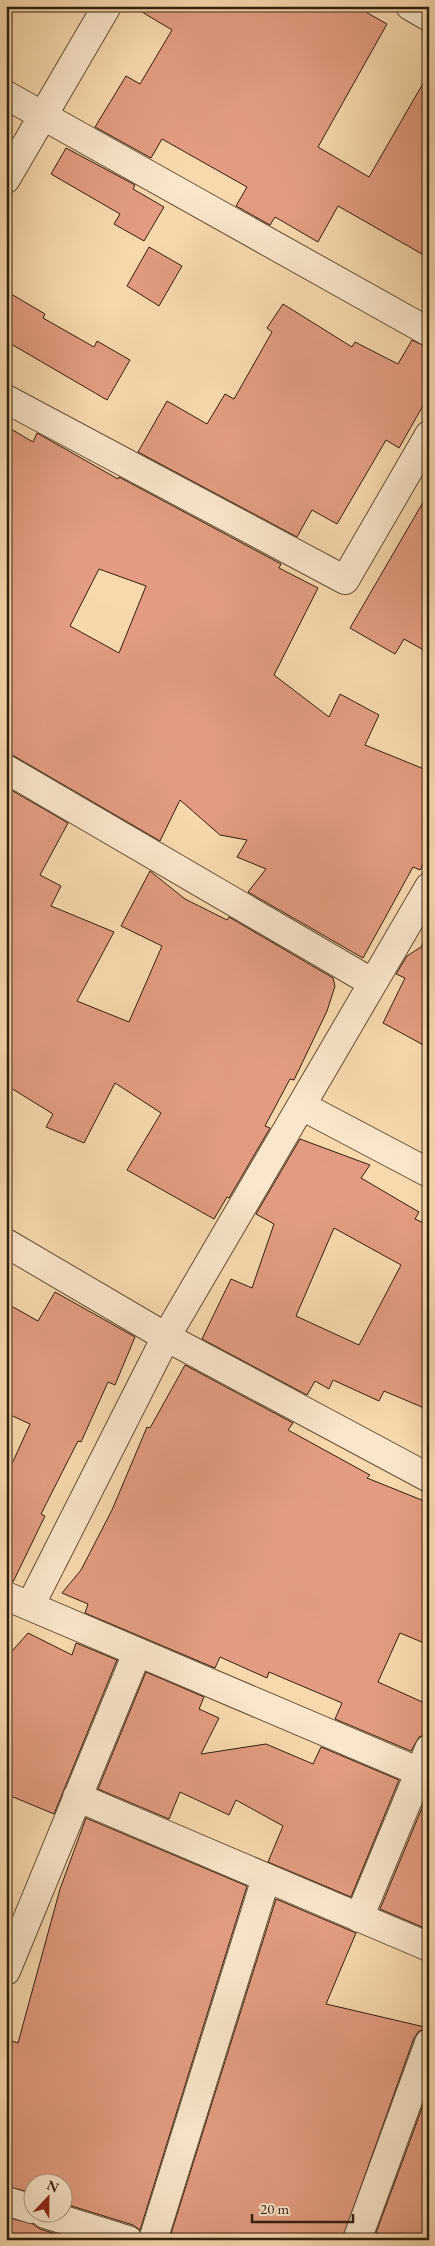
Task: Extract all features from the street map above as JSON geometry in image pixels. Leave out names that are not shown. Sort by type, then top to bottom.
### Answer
[{"type":"street","points":[[6,179],[107,6]]},
{"type":"street","points":[[410,6],[429,17]]},
{"type":"street","points":[[6,95],[429,332]]},
{"type":"street","points":[[6,399],[345,580],[429,435]]},
{"type":"street","points":[[6,769],[373,983]]},
{"type":"street","points":[[358,1918],[426,1766],[137,1653],[18,1601],[166,1337],[429,887]]},
{"type":"street","points":[[302,1106],[429,1173]]},
{"type":"street","points":[[6,1243],[166,1337],[429,1478]]},
{"type":"street","points":[[6,1971],[137,1653]]},
{"type":"street","points":[[78,1797],[429,1947]]},
{"type":"street","points":[[153,2240],[266,1878]]},
{"type":"street","points":[[357,2240],[429,2043]]},
{"type":"street","points":[[6,2201],[22,2207]]},
{"type":"street","points":[[72,2222],[128,2240]]},
{"type":"building","points":[[132,6],[355,6],[387,24],[318,147],[369,177],[429,73],[429,258],[338,206],[318,242],[275,217],[270,225],[236,206],[247,187],[162,139],[151,158],[95,127],[126,76],[140,84],[172,30]]},
{"type":"building","points":[[66,148],[135,185],[133,189],[164,207],[144,241],[114,224],[120,214],[51,174]]},
{"type":"building","points":[[149,247],[182,266],[159,306],[127,286]]},
{"type":"building","points":[[6,291],[45,314],[43,318],[94,347],[97,341],[130,360],[107,400],[6,341]]},
{"type":"building","points":[[283,304],[352,347],[355,342],[398,364],[412,340],[429,348],[429,395],[399,448],[386,440],[337,524],[312,510],[297,537],[138,452],[167,401],[207,424],[225,394],[234,399],[272,332],[267,328]]},
{"type":"building","points":[[6,426],[33,442],[37,433],[118,479],[119,477],[281,564],[279,568],[318,588],[274,675],[329,717],[340,694],[379,715],[365,745],[429,771],[429,854],[420,870],[413,867],[363,958],[248,892],[266,869],[237,857],[247,840],[220,835],[180,800],[160,841],[6,753]],"holes":[[[99,569],[146,586],[119,653],[70,626]]]},
{"type":"building","points":[[429,492],[429,653],[404,639],[395,654],[350,628]]},
{"type":"building","points":[[6,787],[68,823],[40,875],[61,886],[51,906],[114,932],[77,1001],[129,1022],[162,946],[121,926],[150,871],[185,899],[227,920],[229,917],[333,978],[335,986],[327,1011],[294,1080],[290,1079],[265,1126],[270,1128],[229,1198],[227,1197],[214,1219],[127,1170],[161,1113],[115,1083],[84,1143],[46,1127],[53,1114],[6,1085]]},
{"type":"building","points":[[429,931],[429,1048],[383,1023],[405,978],[396,974],[407,956],[421,947]]},
{"type":"building","points":[[300,1139],[370,1165],[361,1178],[419,1212],[415,1219],[426,1224],[429,1219],[429,1410],[384,1391],[379,1401],[333,1380],[329,1389],[315,1381],[307,1395],[202,1339],[231,1279],[252,1288],[274,1224],[256,1214]],"holes":[[[334,1228],[401,1265],[359,1345],[296,1316]]]},
{"type":"building","points":[[55,1292],[135,1337],[115,1385],[108,1382],[81,1442],[78,1441],[41,1514],[45,1516],[13,1582],[6,1581],[6,1477],[30,1424],[6,1413],[6,1303],[38,1321]]},
{"type":"building","points":[[185,1365],[293,1423],[288,1430],[370,1475],[367,1478],[429,1503],[429,1645],[400,1633],[378,1682],[429,1705],[429,1734],[419,1737],[411,1751],[335,1719],[342,1703],[269,1672],[267,1678],[220,1657],[215,1668],[85,1613],[88,1604],[62,1593],[81,1570],[112,1510],[147,1427],[150,1428]]},
{"type":"building","points":[[28,1633],[72,1655],[76,1643],[117,1660],[54,1814],[6,1794],[6,1658]]},
{"type":"building","points":[[146,1672],[204,1697],[199,1709],[219,1718],[201,1754],[266,1744],[313,1764],[321,1747],[399,1780],[351,1897],[268,1862],[283,1826],[236,1800],[229,1815],[180,1792],[169,1819],[98,1789]]},
{"type":"building","points":[[429,1791],[429,1930],[380,1909]]},
{"type":"building","points":[[86,1818],[247,1886],[140,2230],[133,2225],[72,2206],[72,2174],[22,2174],[22,2190],[6,2186],[6,2039],[18,2043],[60,1889]]},
{"type":"building","points":[[276,1899],[356,1933],[326,2004],[429,2028],[419,2031],[414,2038],[342,2240],[169,2240]]},
{"type":"building","points":[[429,2089],[429,2240],[397,2240],[376,2233]]},
{"type":"building","points":[[6,2217],[22,2221],[22,2224],[33,2224],[40,2229],[75,2240],[6,2240]]}]
